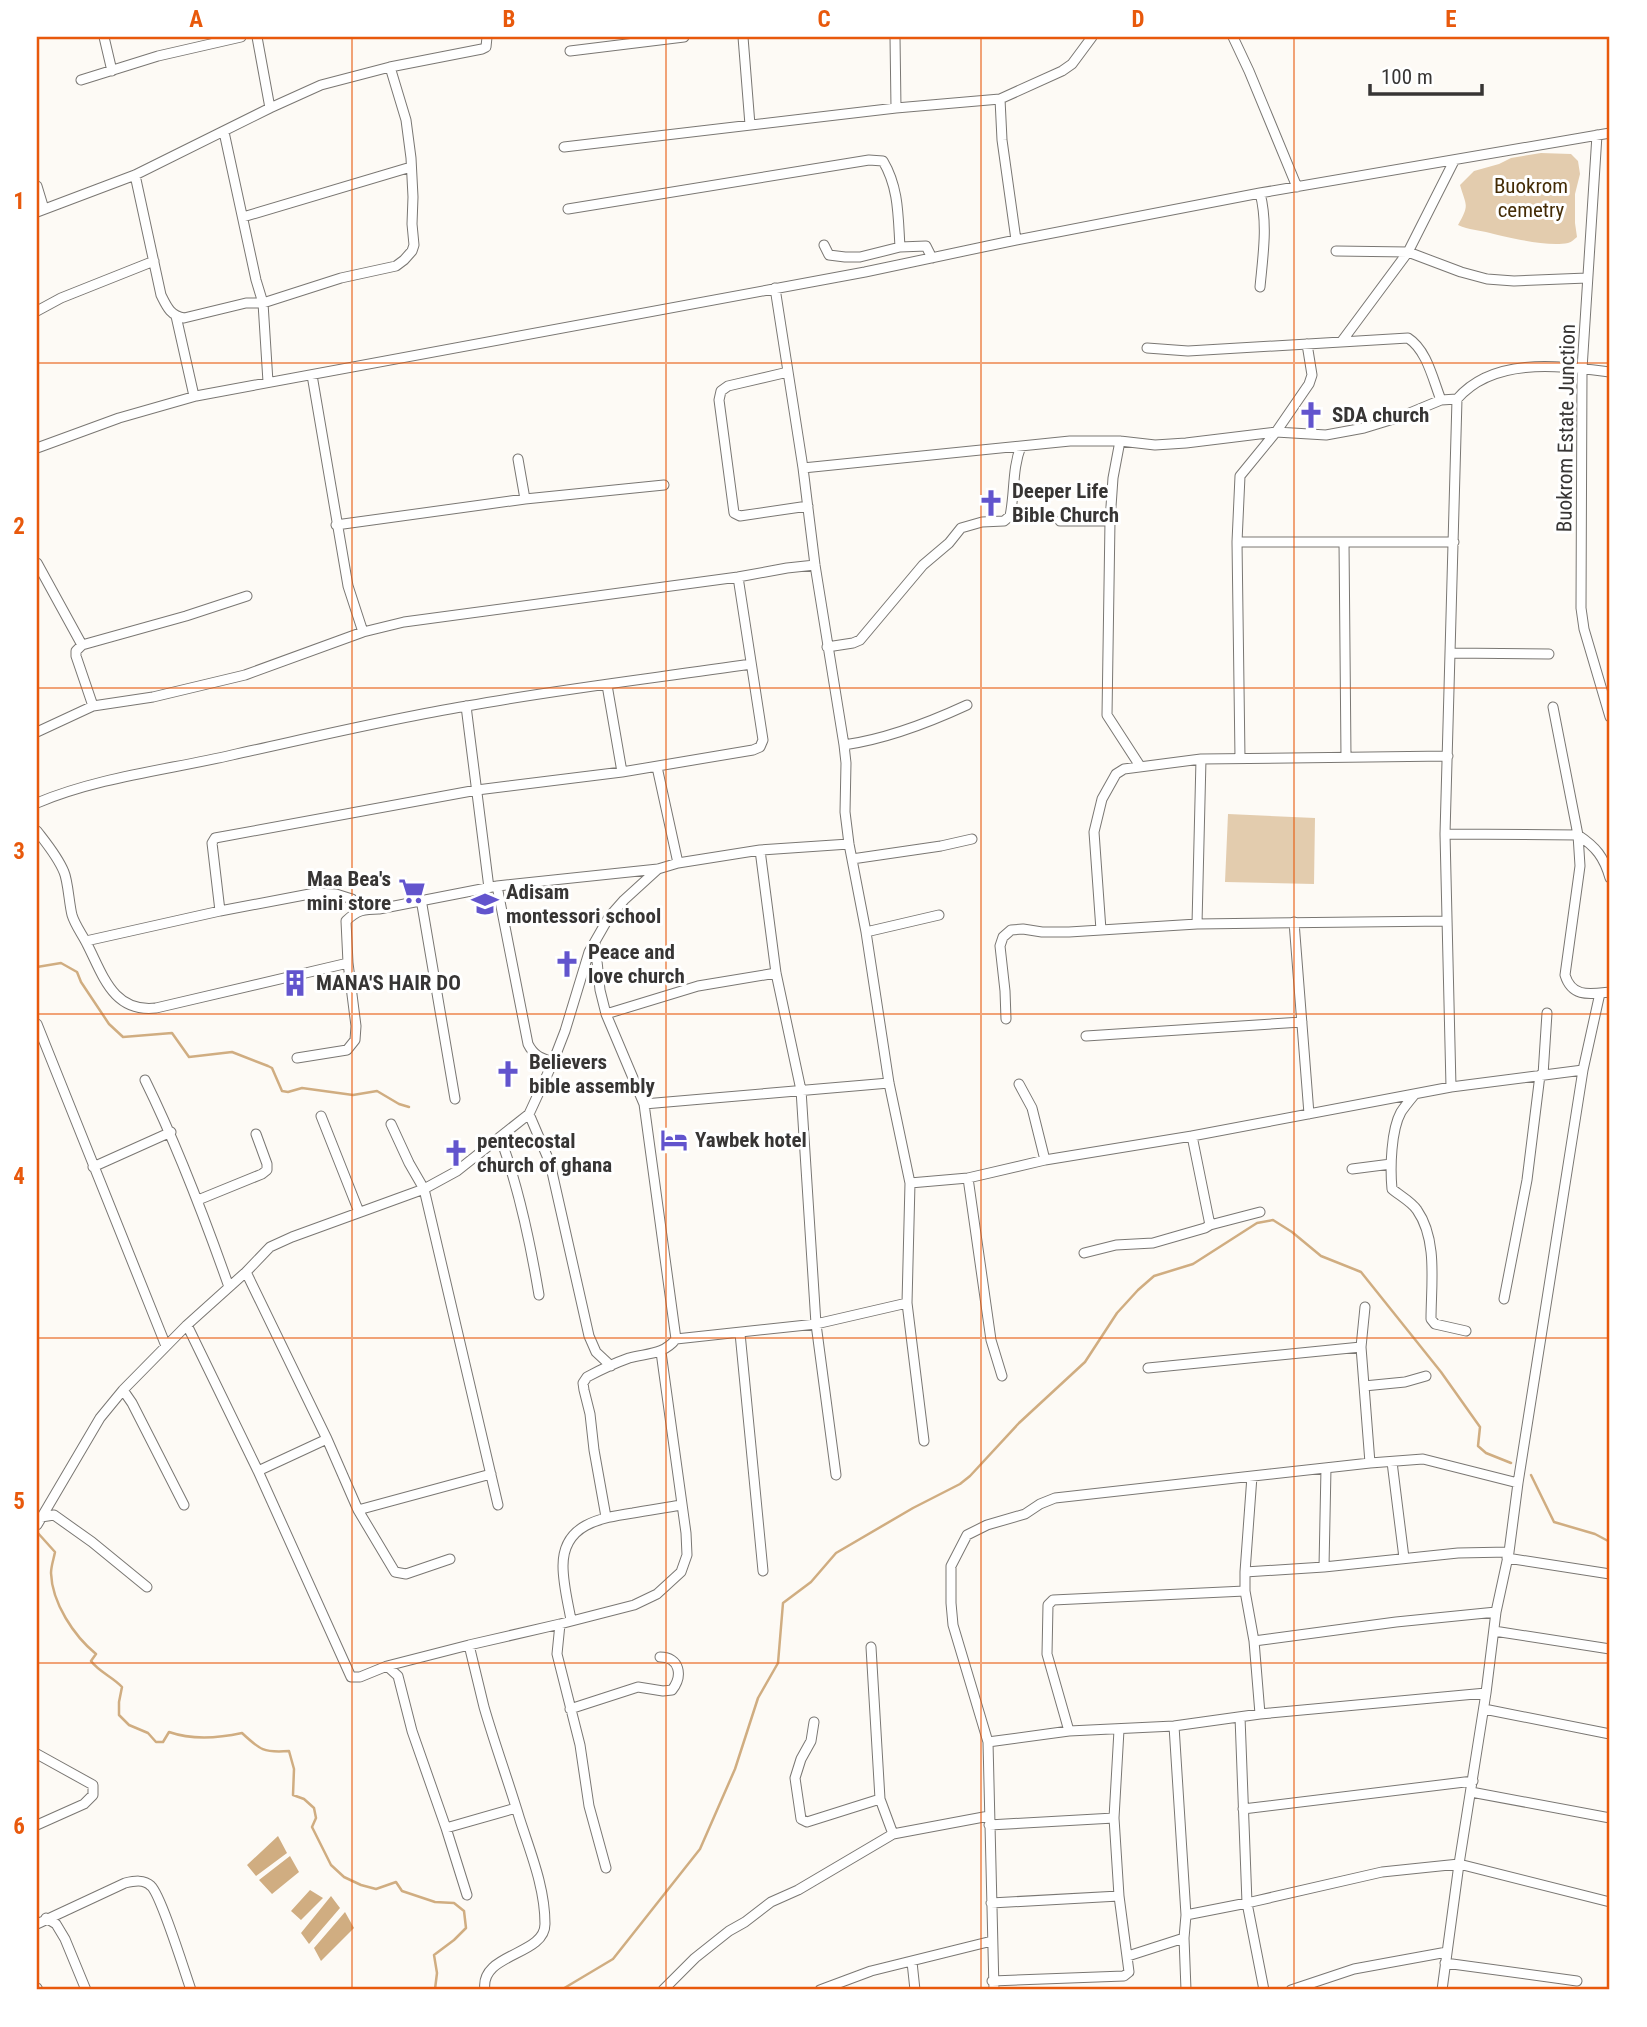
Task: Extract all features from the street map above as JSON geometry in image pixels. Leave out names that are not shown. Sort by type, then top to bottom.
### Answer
[{"type":"street","points":[[104,37],[112,71]]},
{"type":"street","points":[[81,80],[158,57],[240,37]]},
{"type":"street","points":[[257,37],[270,108]]},
{"type":"street","points":[[37,186],[41,211],[135,175],[321,85],[390,66],[482,49],[486,47],[487,37]]},
{"type":"street","points":[[570,51],[684,37]]},
{"type":"street","points":[[743,37],[750,125]]},
{"type":"street","points":[[895,37],[896,108]]},
{"type":"street","points":[[564,148],[896,108],[1000,99],[1062,71],[1072,64],[1092,37]]},
{"type":"street","points":[[1233,37],[1297,187]]},
{"type":"street","points":[[135,175],[161,295],[168,310],[176,316],[184,318],[246,303],[263,303],[341,278],[396,266],[412,251],[414,245],[413,197],[406,120],[390,66]]},
{"type":"street","points":[[1000,99],[1002,140],[1016,240]]},
{"type":"street","points":[[225,132],[263,303],[268,382]]},
{"type":"street","points":[[37,448],[119,418],[194,396],[865,272],[1260,193],[1610,133]]},
{"type":"street","name":"Buokrom Estate Junction","points":[[1597,135],[1582,369],[1581,608],[1584,629],[1610,717]]},
{"type":"street","points":[[568,209],[869,160],[883,161],[895,188],[900,247]]},
{"type":"street","points":[[1342,341],[1408,252],[1454,161]]},
{"type":"street","points":[[243,217],[411,167]]},
{"type":"street","points":[[1260,193],[1264,208],[1265,240],[1260,287]]},
{"type":"street","points":[[824,245],[829,255],[845,257],[860,257],[900,247],[926,246],[932,258]]},
{"type":"street","points":[[1336,251],[1408,252],[1487,279],[1514,281],[1587,278]]},
{"type":"street","points":[[860,257],[865,272]]},
{"type":"street","points":[[37,311],[61,298],[154,261]]},
{"type":"street","points":[[775,288],[803,468],[814,565],[844,745],[845,812],[849,844],[866,932],[889,1083],[910,1183],[907,1303],[924,1441]]},
{"type":"street","points":[[176,316],[194,396]]},
{"type":"street","points":[[1147,348],[1188,351],[1408,338],[1415,342],[1421,351],[1441,400]]},
{"type":"street","points":[[1240,758],[1238,487],[1240,477],[1309,384],[1312,376],[1307,344]]},
{"type":"street","points":[[803,468],[1070,441],[1120,441],[1155,445],[1276,432],[1326,435],[1364,428],[1441,400],[1457,398],[1467,387],[1492,373],[1520,368],[1610,372]]},
{"type":"street","points":[[788,372],[728,386],[721,391],[719,400],[734,513],[740,516],[808,506]]},
{"type":"street","points":[[312,375],[348,586],[363,632]]},
{"type":"street","points":[[1451,1087],[1446,834],[1457,398]]},
{"type":"street","points":[[1120,441],[1113,478],[1110,522],[1107,715],[1140,766]]},
{"type":"street","points":[[827,648],[860,640],[923,565],[949,543],[961,528],[982,522],[1004,521],[1010,516],[1014,476],[1021,446]]},
{"type":"street","points":[[519,459],[525,499]]},
{"type":"street","points":[[336,525],[525,499],[664,485]]},
{"type":"street","points":[[1060,521],[1110,522]]},
{"type":"street","points":[[1237,542],[1454,542]]},
{"type":"street","points":[[1344,542],[1346,757]]},
{"type":"street","points":[[37,563],[82,645]]},
{"type":"street","points":[[37,732],[93,706],[153,697],[245,675],[363,632],[404,622],[814,565]]},
{"type":"street","points":[[220,911],[212,843],[215,838],[477,790],[657,767],[760,747],[763,740],[738,577]]},
{"type":"street","points":[[93,706],[76,656],[76,651],[82,645],[247,596]]},
{"type":"street","points":[[1451,653],[1549,654]]},
{"type":"street","points":[[37,803],[112,778],[187,765],[466,706],[751,664]]},
{"type":"street","points":[[607,685],[622,772]]},
{"type":"street","points":[[844,745],[904,730],[967,705]]},
{"type":"street","points":[[466,706],[493,887],[528,1044],[532,1052],[541,1059],[553,1062]]},
{"type":"street","points":[[1442,1990],[1496,1612],[1508,1555],[1583,1070],[1605,993],[1581,993],[1574,990],[1565,975],[1580,866],[1578,835],[1553,707]]},
{"type":"street","points":[[1101,930],[1094,832],[1102,799],[1116,774],[1124,769],[1201,759],[1448,756]]},
{"type":"street","points":[[1197,924],[1201,759]]},
{"type":"street","points":[[657,767],[678,863]]},
{"type":"street","points":[[37,831],[56,856],[66,875],[73,919],[109,989],[128,1005],[141,1010],[156,1008],[348,964]]},
{"type":"street","points":[[1446,834],[1578,835],[1594,846],[1610,878]]},
{"type":"street","points":[[852,859],[972,839]]},
{"type":"street","points":[[297,1058],[347,1050],[355,1040],[346,921],[362,909],[379,909],[493,887],[658,869],[678,863],[760,850],[849,844]]},
{"type":"street","points":[[760,850],[776,973],[801,1090],[816,1324],[836,1475]]},
{"type":"street","points":[[39,1521],[100,1418],[123,1390],[270,1247],[424,1189],[457,1171],[529,1114],[565,1031],[589,952],[610,917],[624,900],[658,869]]},
{"type":"street","points":[[86,941],[314,893],[336,894],[352,899],[362,909]]},
{"type":"street","points":[[421,899],[455,1099]]},
{"type":"street","points":[[866,932],[939,915]]},
{"type":"street","points":[[1006,1019],[1006,991],[1000,946],[1003,937],[1011,930],[1042,932],[1197,924],[1447,921]]},
{"type":"street","points":[[1294,922],[1309,1114]]},
{"type":"street","points":[[595,942],[600,990],[606,1014],[644,1104],[676,1339]]},
{"type":"street","points":[[606,1014],[698,986],[776,973]]},
{"type":"street","points":[[1504,1300],[1527,1180],[1548,1013]]},
{"type":"street","points":[[1086,1036],[1302,1022]]},
{"type":"street","points":[[37,1024],[166,1346]]},
{"type":"street","points":[[910,1183],[968,1178],[1045,1160],[1192,1136],[1451,1087],[1583,1070]]},
{"type":"street","points":[[145,1080],[171,1132],[229,1287]]},
{"type":"street","points":[[644,1104],[889,1083]]},
{"type":"street","points":[[1019,1084],[1032,1108],[1045,1160]]},
{"type":"street","points":[[1415,1094],[1400,1113],[1397,1123],[1391,1164],[1392,1189],[1417,1209],[1430,1241],[1431,1319],[1434,1324],[1466,1331]]},
{"type":"street","points":[[529,1114],[550,1163],[589,1336],[596,1352],[611,1366]]},
{"type":"street","points":[[321,1116],[359,1212]]},
{"type":"street","points":[[391,1124],[424,1189],[498,1505]]},
{"type":"street","points":[[93,1167],[171,1132]]},
{"type":"street","points":[[198,1200],[267,1170],[256,1134]]},
{"type":"street","points":[[1192,1136],[1210,1225]]},
{"type":"street","points":[[500,1137],[527,1227],[539,1295]]},
{"type":"street","points":[[1352,1169],[1391,1164]]},
{"type":"street","points":[[968,1178],[991,1340],[1002,1376]]},
{"type":"street","points":[[1084,1253],[1116,1245],[1153,1243],[1260,1212]]},
{"type":"street","points":[[246,1272],[327,1439],[358,1510],[395,1572],[406,1574],[450,1559]]},
{"type":"street","points":[[606,1517],[583,1383],[587,1377],[632,1358],[661,1352],[676,1339],[816,1324],[907,1303]]},
{"type":"street","points":[[1365,1307],[1361,1346],[1370,1463]]},
{"type":"street","points":[[187,1325],[258,1471],[351,1677],[634,1605],[657,1594],[681,1572],[687,1555],[661,1352]]},
{"type":"street","points":[[740,1333],[763,1571]]},
{"type":"street","points":[[1148,1368],[1361,1346]]},
{"type":"street","points":[[1364,1386],[1405,1382],[1426,1376]]},
{"type":"street","points":[[123,1390],[184,1505]]},
{"type":"street","points":[[258,1471],[327,1439]]},
{"type":"street","points":[[1119,1730],[1114,1818],[1119,1896],[1129,1972],[1124,1976],[993,1986],[988,1742],[953,1625],[951,1603],[951,1566],[967,1535],[987,1525],[1026,1514],[1055,1498],[1370,1463],[1423,1459],[1518,1482]]},
{"type":"street","points":[[1392,1462],[1404,1558]]},
{"type":"street","points":[[1324,1567],[1326,1468]]},
{"type":"street","points":[[358,1510],[491,1474]]},
{"type":"street","points":[[1252,1476],[1245,1591],[1254,1641],[1260,1714]]},
{"type":"street","points":[[571,1620],[563,1565],[567,1546],[578,1530],[592,1521],[606,1517],[681,1505]]},
{"type":"street","points":[[39,1521],[54,1515],[147,1587]]},
{"type":"street","points":[[1245,1572],[1458,1553],[1508,1555],[1610,1574]]},
{"type":"street","points":[[1069,1731],[1047,1654],[1048,1612],[1053,1600],[1245,1591]]},
{"type":"street","points":[[1254,1641],[1496,1612]]},
{"type":"street","points":[[560,1624],[557,1654],[580,1745],[589,1806],[606,1868]]},
{"type":"street","points":[[1494,1631],[1610,1649]]},
{"type":"street","points":[[469,1645],[485,1709],[542,1892],[545,1926],[544,1934],[535,1943],[508,1957],[490,1971],[485,1979],[485,1990]]},
{"type":"street","points":[[871,1647],[880,1798],[893,1834]]},
{"type":"street","points":[[570,1709],[638,1687],[672,1690],[679,1676],[676,1663],[669,1657],[660,1657]]},
{"type":"street","points":[[398,1676],[404,1662]]},
{"type":"street","points":[[387,1666],[398,1676],[412,1731],[467,1895]]},
{"type":"street","points":[[988,1742],[1069,1731],[1174,1726],[1260,1714],[1486,1693]]},
{"type":"street","points":[[1484,1709],[1610,1734]]},
{"type":"street","points":[[1240,1717],[1247,1903],[1264,1990]]},
{"type":"street","points":[[814,1722],[811,1741],[795,1778],[801,1819],[807,1822],[880,1798]]},
{"type":"street","points":[[1174,1726],[1186,1915],[1186,1990]]},
{"type":"street","points":[[37,1754],[93,1785],[94,1790],[84,1804],[37,1825]]},
{"type":"street","points":[[1243,1809],[1473,1781]]},
{"type":"street","points":[[1471,1792],[1610,1818]]},
{"type":"street","points":[[446,1828],[516,1808]]},
{"type":"street","points":[[663,1990],[695,1958],[771,1902],[798,1890],[893,1834],[989,1821],[1114,1818]]},
{"type":"street","points":[[1186,1915],[1382,1872],[1459,1864],[1610,1902]]},
{"type":"street","points":[[37,1924],[125,1883],[138,1880],[152,1886],[191,1990]]},
{"type":"street","points":[[991,1903],[1119,1896]]},
{"type":"street","points":[[46,1918],[56,1924],[65,1939],[86,1990]]},
{"type":"street","points":[[1128,1956],[1184,1938]]},
{"type":"street","points":[[820,1990],[872,1972],[992,1941]]},
{"type":"street","points":[[1291,1990],[1353,1969],[1447,1952]]},
{"type":"street","points":[[912,1962],[915,1990]]},
{"type":"street","points":[[1445,1964],[1577,1981]]},
{"type":"green space","name":"Buokrom cemetry","points":[[1541,153],[1571,154],[1578,161],[1580,174],[1575,194],[1577,237],[1568,243],[1540,243],[1458,225],[1466,205],[1460,185],[1474,171],[1511,158]]},
{"type":"green space","points":[[1228,814],[1315,818],[1314,884],[1225,882]]},
{"type":"shaded area","points":[[278,1836],[287,1853],[256,1876],[247,1865]]},
{"type":"shaded area","points":[[290,1856],[299,1872],[272,1894],[259,1880]]},
{"type":"shaded area","points":[[310,1890],[323,1898],[301,1920],[291,1911]]},
{"type":"shaded area","points":[[331,1896],[340,1908],[309,1944],[301,1933]]},
{"type":"shaded area","points":[[345,1912],[354,1928],[321,1961],[314,1948]]},
{"type":"waterway","points":[[37,967],[61,963],[77,972],[109,1024],[123,1037],[172,1033],[189,1057],[232,1052],[272,1068],[282,1091],[302,1088],[353,1095],[377,1091],[409,1107]]},
{"type":"waterway","points":[[561,1990],[613,1959],[700,1849],[735,1769],[758,1698],[778,1663],[783,1603],[811,1582],[836,1553],[970,1476],[1019,1423],[1085,1362],[1117,1313],[1154,1276],[1193,1264],[1257,1223],[1273,1220],[1321,1256],[1361,1272],[1441,1372],[1480,1427],[1478,1446],[1486,1453],[1511,1463]]},
{"type":"waterway","points":[[1531,1475],[1554,1522],[1595,1534],[1610,1542]]},
{"type":"waterway","points":[[37,1532],[55,1552],[51,1573],[60,1607],[72,1628],[96,1654],[91,1661],[122,1687],[119,1715],[129,1725],[148,1733],[156,1742],[163,1742],[169,1732],[205,1737],[242,1733],[263,1749],[289,1751],[294,1769],[293,1795],[304,1799],[314,1808],[316,1818],[312,1827],[331,1865],[344,1877],[376,1889],[396,1882],[402,1891],[435,1902],[454,1903],[464,1911],[466,1928],[434,1955],[437,1990]]},
{"type":"place","name":"SDA church","points":[[1311,415]]},
{"type":"place","name":"Deeper Life Bible Church","points":[[991,503]]},
{"type":"place","name":"Maa Bea's mini store","points":[[412,891]]},
{"type":"place","name":"Adisam montessori school","points":[[485,904]]},
{"type":"place","name":"Peace and love church","points":[[567,964]]},
{"type":"place","name":"MANA'S HAIR DO","points":[[295,983]]},
{"type":"place","name":"Believers bible assembly","points":[[508,1074]]},
{"type":"place","name":"Yawbek hotel","points":[[674,1140]]},
{"type":"place","name":"pentecostal church of ghana","points":[[456,1153]]}]
